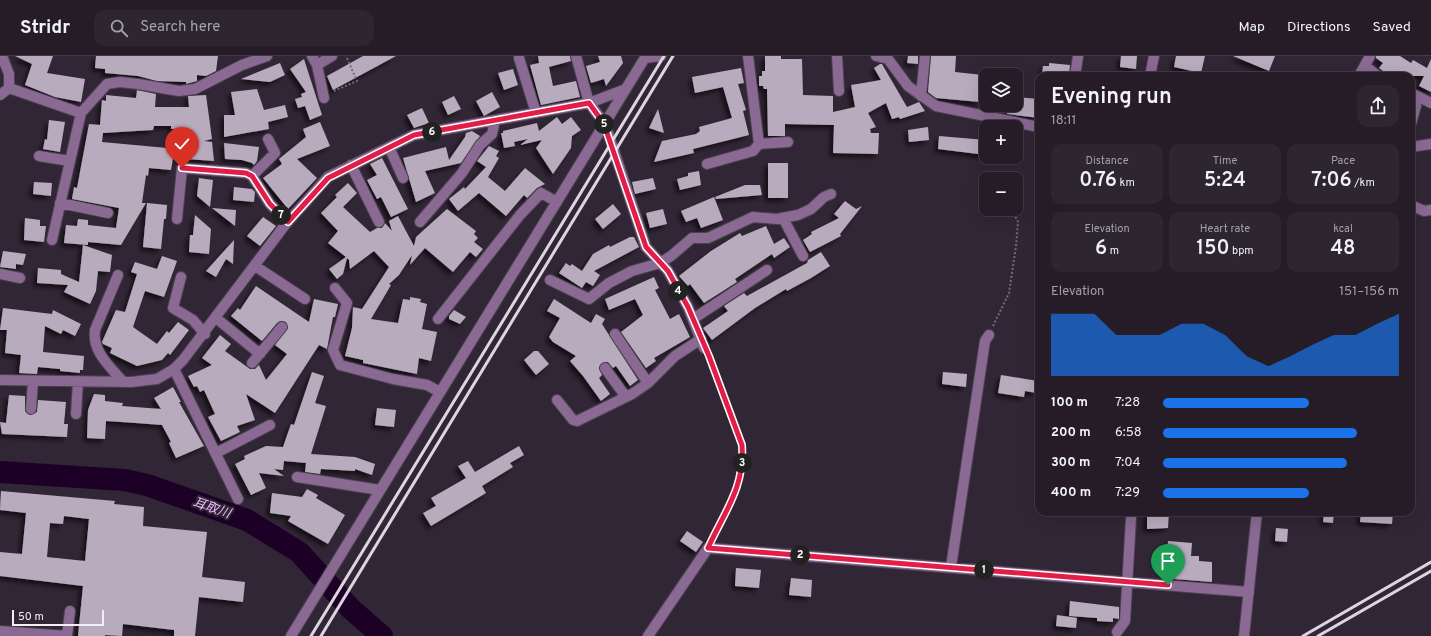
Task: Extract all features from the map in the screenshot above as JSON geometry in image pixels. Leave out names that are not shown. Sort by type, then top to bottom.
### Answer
[{"type":"street","points":[[2,56],[9,74],[9,88]]},
{"type":"street","points":[[52,240],[81,113],[107,84],[120,82],[179,91],[195,89],[242,66],[267,56]]},
{"type":"street","points":[[324,97],[314,60],[332,56]]},
{"type":"street","points":[[557,400],[573,420],[577,421],[626,397],[648,383],[675,356],[702,344],[688,307],[668,271],[646,247],[604,124],[589,103],[576,56]]},
{"type":"street","points":[[291,636],[645,57],[661,56]]},
{"type":"street","points":[[748,56],[759,144]]},
{"type":"street","points":[[837,56],[839,91]]},
{"type":"street","points":[[876,56],[888,59],[908,86],[936,106],[947,110],[1035,126]]},
{"type":"street","points":[[921,96],[925,56]]},
{"type":"street","points":[[1076,72],[1078,56]]},
{"type":"street","points":[[1151,72],[1154,56]]},
{"type":"street","points":[[1361,72],[1370,56]]},
{"type":"street","points":[[519,58],[536,114]]},
{"type":"street","points":[[1365,66],[1373,72]]},
{"type":"street","points":[[0,95],[9,88]]},
{"type":"street","points":[[9,88],[81,113]]},
{"type":"street","points":[[0,380],[123,382],[157,379],[174,369],[204,334],[288,222],[328,178],[389,146],[414,135],[536,114],[589,103],[626,89]]},
{"type":"street","points":[[1415,95],[1431,103]]},
{"type":"street","points":[[420,222],[462,173],[480,145],[492,134],[495,121]]},
{"type":"street","points":[[252,176],[274,153],[268,139]]},
{"type":"street","points":[[707,164],[753,151],[759,144],[788,142]]},
{"type":"street","points":[[1415,146],[1431,144]]},
{"type":"street","points":[[389,146],[403,178]]},
{"type":"street","points":[[40,156],[70,161]]},
{"type":"street","points":[[351,165],[378,222]]},
{"type":"street","points":[[177,219],[182,168],[246,173],[252,176],[270,204],[288,222]]},
{"type":"street","points":[[438,319],[520,215],[541,194],[556,202]]},
{"type":"street","points":[[550,280],[589,299],[609,283],[632,272],[660,263],[672,256],[692,238],[708,238],[753,217],[783,218],[798,215],[811,209],[824,197],[831,194]]},
{"type":"street","points":[[60,204],[108,213]]},
{"type":"street","points":[[1415,208],[1424,211],[1431,210]]},
{"type":"street","points":[[783,218],[803,256]]},
{"type":"street","points":[[255,266],[305,299]]},
{"type":"street","points":[[693,319],[768,270]]},
{"type":"street","points":[[0,274],[20,278]]},
{"type":"street","points":[[118,274],[95,330],[94,340],[95,348],[123,382]]},
{"type":"street","points":[[181,277],[173,308],[193,320],[204,334]]},
{"type":"street","points":[[335,288],[347,303],[333,350],[340,365],[393,379],[427,385],[440,392]]},
{"type":"street","points":[[216,318],[260,354]]},
{"type":"street","points":[[252,364],[282,327]]},
{"type":"street","points":[[615,334],[648,383]]},
{"type":"street","points":[[952,567],[985,341],[989,335]]},
{"type":"street","points":[[605,368],[626,397]]},
{"type":"street","points":[[174,369],[238,499]]},
{"type":"street","points":[[31,409],[32,381]]},
{"type":"street","points":[[76,414],[78,381]]},
{"type":"street","points":[[216,453],[270,425]]},
{"type":"street","points":[[298,477],[380,490]]},
{"type":"street","points":[[1244,636],[1256,516]]},
{"type":"street","points":[[1117,632],[1125,621],[1131,518]]},
{"type":"street","points":[[648,636],[708,548],[1249,592]]},
{"type":"street","points":[[0,631],[67,636],[70,611]]},
{"type":"path","points":[[324,97],[358,82],[346,56]]},
{"type":"path","points":[[989,335],[1009,293],[1018,222],[1015,216]]},
{"type":"path","points":[[702,344],[742,445],[743,457],[731,506],[708,548]]},
{"type":"building","points":[[15,56],[53,56],[47,73],[85,79],[81,102],[55,97],[25,85],[32,64]]},
{"type":"building","points":[[96,56],[218,56],[216,71],[206,76],[197,75],[197,81],[186,84],[186,82],[157,81],[138,76],[105,73],[105,69],[95,68]]},
{"type":"building","points":[[363,56],[396,56],[333,90],[327,76]]},
{"type":"building","points":[[538,56],[570,56],[571,61],[549,67],[553,86],[576,81],[580,97],[541,105],[530,65],[539,63]]},
{"type":"building","points":[[598,56],[621,56],[623,63],[606,86],[604,79],[591,83],[586,66],[600,62]]},
{"type":"building","points":[[765,56],[781,56],[781,59],[802,59],[803,95],[833,96],[833,112],[855,107],[851,85],[881,80],[874,68],[880,64],[882,64],[907,107],[919,102],[925,111],[900,119],[899,117],[892,119],[886,103],[868,113],[876,127],[870,129],[871,133],[879,133],[878,154],[833,153],[834,125],[785,124],[785,136],[768,136],[767,89],[764,89],[763,86],[759,86],[759,76],[762,76],[762,71],[765,71]]},
{"type":"building","points":[[908,56],[918,56],[918,64],[907,63]]},
{"type":"building","points":[[931,56],[956,56],[955,72],[979,75],[979,102],[936,98],[928,92]]},
{"type":"building","points":[[1121,56],[1137,56],[1136,69],[1120,67]]},
{"type":"building","points":[[1176,56],[1205,56],[1201,72],[1174,67]]},
{"type":"building","points":[[1233,56],[1275,56],[1269,71]]},
{"type":"building","points":[[1376,56],[1400,56],[1411,63],[1413,60],[1427,68],[1431,59],[1431,92],[1419,86],[1424,76],[1415,76],[1415,72],[1384,72],[1379,68],[1383,63],[1376,58]]},
{"type":"building","points":[[304,59],[322,115],[310,120],[305,106],[298,108],[295,99],[302,97],[301,94],[306,92],[290,69]]},
{"type":"building","points":[[280,63],[285,75],[270,82],[241,79]]},
{"type":"building","points":[[1049,63],[1070,65],[1069,72],[1042,72],[1043,66],[1049,66]]},
{"type":"building","points":[[741,68],[744,83],[738,84],[746,110],[743,111],[749,135],[693,149],[694,153],[654,162],[662,141],[696,134],[700,131],[699,127],[732,118],[723,87],[695,93],[692,77]]},
{"type":"building","points":[[513,69],[518,85],[504,90],[498,73]]},
{"type":"building","points":[[257,89],[264,110],[285,105],[288,117],[268,122],[269,129],[224,137],[224,115],[235,115],[231,92]]},
{"type":"building","points":[[137,90],[156,94],[155,107],[189,107],[188,96],[206,95],[212,139],[204,141],[212,142],[214,161],[173,158],[171,170],[149,168],[148,176],[146,175],[142,203],[146,203],[121,245],[88,242],[88,245],[64,243],[66,225],[77,226],[78,219],[88,220],[88,225],[116,228],[119,208],[72,199],[74,187],[77,188],[89,124],[100,125],[102,100],[106,101],[106,95],[136,98]],"holes":[[[154,126],[171,126],[171,129],[179,129],[178,149],[102,142],[103,133],[153,130]]]},
{"type":"building","points":[[492,92],[500,107],[484,116],[476,101]]},
{"type":"building","points":[[454,96],[461,109],[448,115],[442,102]]},
{"type":"building","points":[[1023,98],[1035,99],[1035,118],[1007,114],[1007,112],[1023,112]]},
{"type":"building","points":[[422,108],[429,123],[414,128],[407,115]]},
{"type":"building","points":[[658,109],[664,133],[649,128]]},
{"type":"building","points":[[557,117],[562,124],[571,117],[581,130],[572,136],[571,148],[553,174],[536,148],[542,140],[520,145],[528,139],[514,142],[515,146],[504,148],[501,133],[503,133],[503,131],[537,123],[539,131]]},
{"type":"building","points":[[49,120],[65,122],[60,152],[43,149],[45,139],[47,140]]},
{"type":"building","points":[[320,122],[330,146],[297,159],[317,178],[288,209],[263,178],[282,164],[279,159],[306,137],[303,129]]},
{"type":"building","points":[[928,127],[929,140],[909,142],[908,130]]},
{"type":"building","points":[[472,131],[480,136],[461,163],[425,171],[435,193],[416,202],[403,158],[446,147],[449,160],[465,137],[466,133]]},
{"type":"building","points":[[939,136],[979,139],[979,154],[938,149]]},
{"type":"building","points":[[224,143],[259,147],[257,161],[254,165],[242,160],[225,159]]},
{"type":"building","points":[[489,146],[499,151],[496,156],[499,158],[488,177],[505,191],[525,168],[545,184],[537,188],[527,198],[524,195],[506,216],[479,193],[458,211],[449,199],[464,187],[465,189],[486,167],[477,161]]},
{"type":"building","points":[[382,158],[408,209],[391,217],[381,197],[377,199],[367,180],[377,175],[370,164]]},
{"type":"building","points":[[768,163],[788,163],[788,198],[768,198]]},
{"type":"building","points":[[699,171],[701,185],[680,190],[677,179],[688,176],[688,173]]},
{"type":"building","points":[[199,178],[213,180],[210,207],[197,196]]},
{"type":"building","points":[[653,178],[656,189],[635,194],[632,182]]},
{"type":"building","points":[[34,182],[52,183],[51,196],[33,194]]},
{"type":"building","points":[[348,183],[357,193],[343,207],[370,232],[377,228],[382,228],[385,223],[392,231],[389,221],[398,216],[414,246],[416,237],[447,209],[476,231],[474,234],[478,238],[474,242],[483,249],[476,257],[470,252],[453,272],[425,248],[410,265],[412,255],[399,275],[389,284],[391,285],[371,319],[398,323],[403,299],[410,300],[410,297],[421,299],[420,302],[427,304],[422,329],[437,332],[431,361],[419,358],[417,374],[363,363],[363,360],[345,356],[352,328],[353,307],[362,309],[389,267],[374,251],[350,269],[349,260],[347,258],[343,274],[337,279],[329,269],[346,257],[328,243],[338,231],[321,213],[337,197],[335,195]]},
{"type":"building","points":[[745,185],[760,185],[762,195],[716,199],[715,197]]},
{"type":"building","points":[[234,187],[252,189],[255,192],[254,202],[233,200]]},
{"type":"building","points":[[714,197],[723,220],[701,228],[697,218],[686,222],[681,211]]},
{"type":"building","points":[[845,201],[856,209],[862,206],[840,234],[841,236],[810,252],[803,240],[812,234],[811,232],[839,218],[834,214]]},
{"type":"building","points":[[147,203],[167,205],[161,249],[143,247]]},
{"type":"building","points":[[613,204],[621,214],[603,229],[595,219]]},
{"type":"building","points":[[212,208],[236,210],[235,226]]},
{"type":"building","points":[[663,209],[667,224],[650,228],[646,213]]},
{"type":"building","points":[[195,215],[211,229],[209,254],[189,252],[190,235],[193,235]]},
{"type":"building","points":[[263,217],[276,226],[260,246],[247,236]]},
{"type":"building","points":[[25,218],[40,220],[40,226],[46,226],[44,242],[24,240]]},
{"type":"building","points":[[766,226],[774,244],[784,238],[790,247],[774,258],[772,254],[735,279],[737,282],[704,303],[690,284],[688,286],[679,276],[711,251],[740,233],[742,236]]},
{"type":"building","points":[[630,237],[634,237],[639,247],[594,271],[600,275],[593,286],[586,282],[582,288],[559,273],[566,263],[570,266],[572,264],[582,271],[593,254],[609,245],[610,247]]},
{"type":"building","points":[[234,240],[233,264],[226,259],[216,277],[206,271]]},
{"type":"building","points":[[83,245],[112,255],[110,272],[98,271],[96,291],[90,304],[64,292],[68,285],[37,283],[38,268],[61,270],[61,274],[79,282]]},
{"type":"building","points":[[3,251],[26,254],[23,265],[16,264],[16,269],[0,267]]},
{"type":"building","points":[[821,252],[830,266],[787,291],[786,289],[755,308],[712,340],[703,328],[728,311],[724,306],[744,293],[747,296],[807,263],[808,260]]},
{"type":"building","points":[[162,256],[177,261],[164,297],[145,291],[133,327],[157,344],[167,331],[169,333],[178,322],[189,330],[170,355],[168,353],[162,360],[137,366],[110,353],[112,348],[103,344],[102,342],[116,310],[125,312],[137,274],[131,272],[135,262],[157,269]]},
{"type":"building","points":[[654,277],[659,288],[655,290],[670,319],[679,314],[690,337],[654,358],[656,361],[646,368],[621,332],[643,315],[635,299],[609,310],[605,299]]},
{"type":"building","points":[[256,286],[309,322],[314,299],[338,304],[335,317],[333,317],[327,349],[319,345],[275,413],[246,394],[255,420],[237,426],[240,432],[221,441],[208,417],[215,414],[204,390],[200,392],[197,386],[194,387],[188,376],[212,365],[202,358],[220,335],[231,344],[225,351],[250,369],[255,369],[259,365],[266,380],[287,354],[275,345],[288,328],[286,322],[280,321],[277,323],[262,341],[231,316],[238,308],[240,310]]},
{"type":"building","points":[[554,299],[591,323],[596,314],[605,319],[602,324],[638,380],[630,386],[616,366],[613,368],[608,362],[602,363],[599,368],[602,375],[599,378],[610,394],[601,401],[570,361],[576,356],[553,342],[549,337],[560,318],[547,311]]},
{"type":"building","points":[[3,308],[52,314],[53,310],[81,324],[75,336],[63,330],[61,334],[45,326],[43,352],[84,356],[83,370],[80,370],[80,373],[38,367],[37,374],[19,373],[21,355],[5,353],[7,330],[0,330]]},
{"type":"building","points":[[454,310],[466,317],[460,324],[449,319],[449,316]]},
{"type":"building","points":[[534,351],[538,351],[549,364],[536,375],[524,360]]},
{"type":"building","points":[[312,372],[324,376],[315,403],[326,406],[311,454],[355,457],[375,464],[372,475],[355,469],[355,471],[321,469],[320,474],[305,472],[306,463],[284,461],[283,470],[274,469],[284,476],[259,473],[266,488],[251,495],[235,464],[245,459],[244,456],[266,446],[283,447],[291,424],[294,425]]},
{"type":"building","points":[[943,372],[967,374],[966,387],[942,384]]},
{"type":"building","points":[[1001,375],[1035,381],[1035,393],[1025,391],[1024,397],[998,393]]},
{"type":"building","points":[[173,387],[181,402],[179,402],[204,446],[176,458],[169,443],[171,442],[162,425],[136,423],[106,421],[105,439],[87,438],[88,410],[94,394],[105,395],[105,401],[123,403],[122,406],[161,409],[154,398]]},
{"type":"building","points":[[9,395],[25,396],[25,411],[30,415],[37,412],[38,400],[66,402],[64,424],[68,424],[67,437],[2,434],[0,422],[6,423]]},
{"type":"building","points":[[377,408],[396,410],[394,427],[375,425]]},
{"type":"building","points":[[519,446],[524,455],[510,463],[513,467],[482,486],[486,493],[431,526],[423,513],[436,506],[431,498],[466,478],[458,466],[468,461],[475,472]]},
{"type":"building","points":[[307,489],[318,495],[316,498],[345,515],[328,544],[288,521],[291,516],[270,513],[272,493],[302,497]]},
{"type":"building","points":[[1,491],[115,501],[114,504],[144,507],[143,526],[207,532],[202,577],[245,582],[243,602],[199,597],[195,636],[174,636],[174,630],[123,624],[122,636],[78,636],[83,586],[0,576],[0,552],[22,554],[26,513],[0,510]],"holes":[[[64,516],[89,519],[85,561],[47,557],[50,523],[63,524]]]},
{"type":"building","points":[[1147,516],[1169,516],[1168,528],[1147,529]]},
{"type":"building","points":[[1324,516],[1334,516],[1333,523],[1323,522]]},
{"type":"building","points":[[1361,516],[1393,516],[1392,524],[1360,522]]},
{"type":"building","points":[[1276,528],[1288,529],[1287,542],[1275,541]]},
{"type":"building","points":[[687,531],[703,542],[696,552],[680,541]]},
{"type":"building","points":[[1168,541],[1192,543],[1191,556],[1199,556],[1199,561],[1212,562],[1212,582],[1174,579],[1174,576],[1165,575]]},
{"type":"building","points":[[736,568],[761,570],[759,588],[735,586]]},
{"type":"building","points":[[791,578],[812,580],[811,597],[789,595]]},
{"type":"building","points":[[1070,601],[1119,607],[1119,619],[1113,618],[1113,622],[1097,621],[1097,618],[1069,616]]},
{"type":"building","points":[[1057,615],[1077,618],[1076,628],[1056,626]]},
{"type":"waterway","name":"耳取川","points":[[0,472],[125,480],[147,485],[247,520],[299,552],[350,608],[382,636]]},
{"type":"railway","points":[[311,636],[664,56]]},
{"type":"railway","points":[[321,636],[673,56]]},
{"type":"railway","points":[[1303,636],[1431,562]]},
{"type":"railway","points":[[1318,636],[1431,571]]},
{"type":"route","points":[[182,168],[246,173],[252,176],[270,204],[288,222],[328,178],[389,146],[414,135],[461,128],[589,103],[604,124],[646,247],[668,271],[688,307],[704,348],[709,356],[742,445],[743,457],[741,469],[731,506],[708,548],[1168,585]]}]
